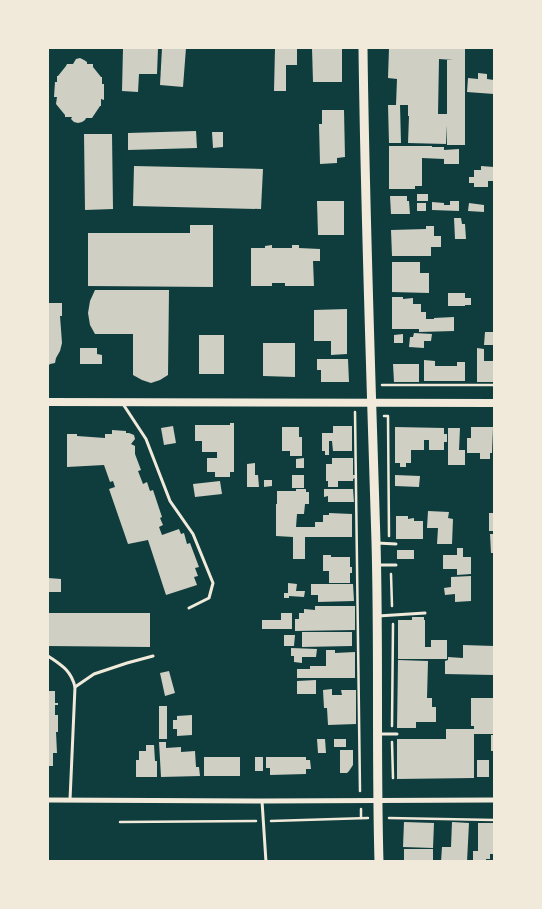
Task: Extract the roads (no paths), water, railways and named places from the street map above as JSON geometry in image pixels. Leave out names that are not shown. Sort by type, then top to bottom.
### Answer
[{"type":"main road","points":[[363,48],[370,385],[376,543],[379,862]]},
{"type":"street","points":[[48,402],[494,403]]},
{"type":"street","points":[[48,800],[494,800]]},
{"type":"lane","points":[[122,402],[146,440],[170,501],[193,534],[212,583],[209,598],[190,608]]},
{"type":"lane","points":[[376,543],[396,544]]},
{"type":"lane","points":[[376,565],[396,565]]},
{"type":"lane","points":[[377,616],[425,613]]},
{"type":"lane","points":[[48,656],[67,669],[74,679],[70,800]]},
{"type":"lane","points":[[75,687],[94,674],[153,656]]},
{"type":"lane","points":[[377,734],[397,734]]},
{"type":"lane","points":[[262,801],[266,862]]}]
